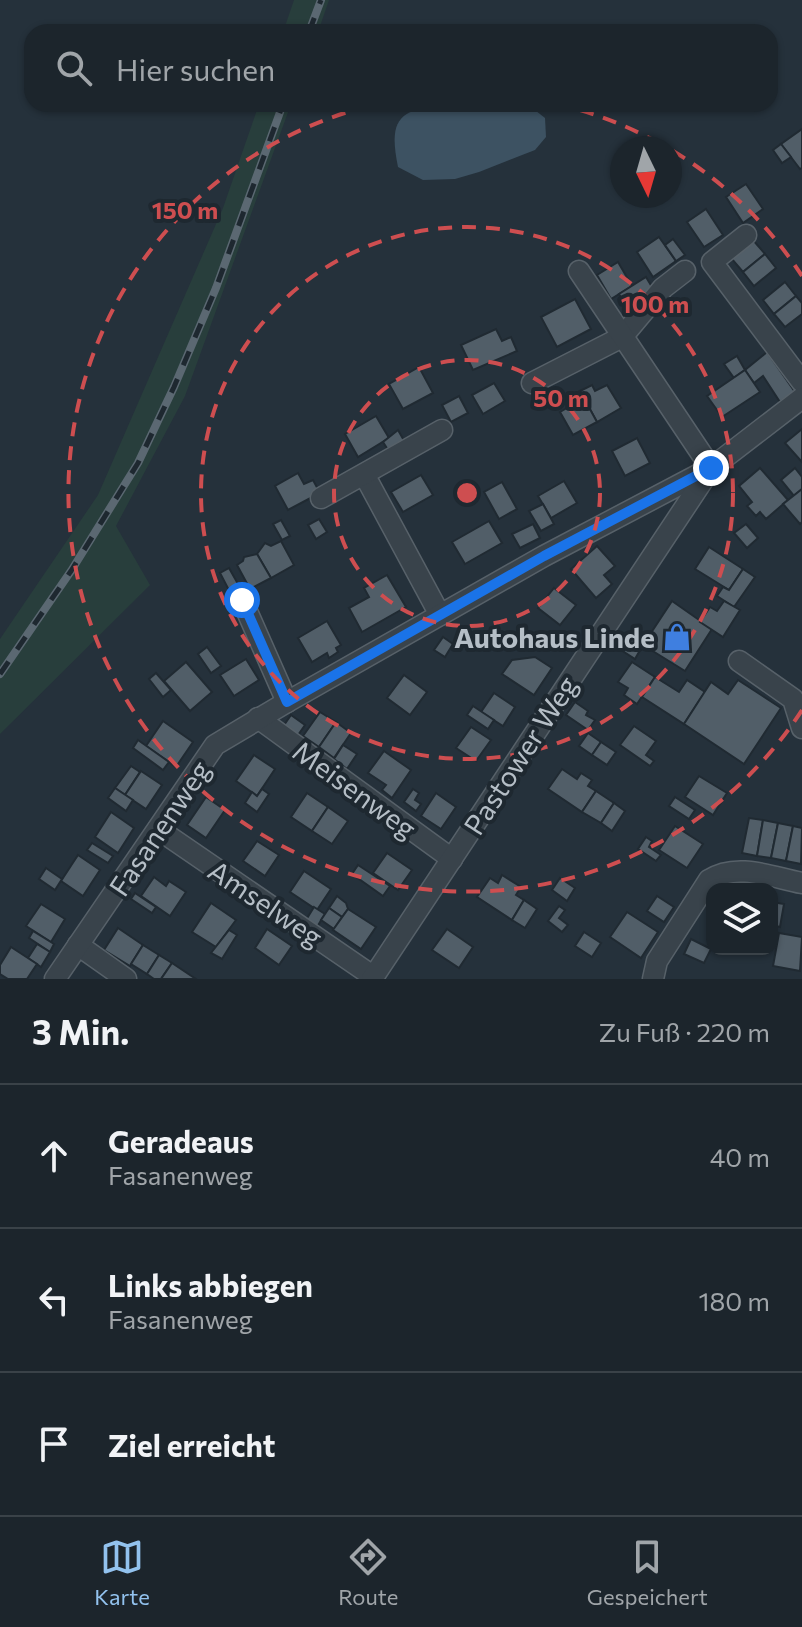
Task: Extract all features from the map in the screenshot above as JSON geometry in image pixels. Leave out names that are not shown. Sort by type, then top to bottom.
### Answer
[{"type":"street","points":[[746,235],[712,262],[802,382]]},
{"type":"street","points":[[579,271],[711,468]]},
{"type":"street","points":[[532,383],[622,337],[663,288],[685,271]]},
{"type":"street","name":"Pastower Weg","points":[[373,978],[711,468],[802,398]]},
{"type":"street","points":[[321,498],[442,430]]},
{"type":"street","name":"Fasanenweg","points":[[55,979],[215,745],[440,615],[711,468]]},
{"type":"street","points":[[365,476],[440,615]]},
{"type":"street","points":[[242,600],[287,702]]},
{"type":"street","points":[[739,661],[793,699],[802,728]]},
{"type":"street","name":"Meisenweg","points":[[258,718],[452,859]]},
{"type":"street","name":"Amselweg","points":[[158,829],[373,978]]},
{"type":"street","points":[[653,979],[657,961],[709,880],[735,870],[802,883]]},
{"type":"street","points":[[78,945],[126,979]]},
{"type":"green space","points":[[294,0],[329,0],[321,24],[286,24]]},
{"type":"green space","points":[[256,112],[288,112],[185,396],[116,526],[150,585],[0,734],[0,639],[98,495],[223,208]]},
{"type":"water","points":[[537,112],[545,118],[546,137],[535,150],[479,172],[455,179],[423,180],[398,167],[396,127],[408,113]]},
{"type":"building","points":[[802,129],[802,168],[800,169],[781,144]]},
{"type":"building","points":[[781,144],[791,157],[782,163],[773,150]]},
{"type":"building","points":[[746,184],[763,209],[743,223],[726,197]]},
{"type":"building","points":[[706,209],[723,235],[704,247],[687,222]]},
{"type":"building","points":[[659,237],[676,261],[653,277],[637,252]]},
{"type":"building","points":[[673,239],[685,255],[676,261],[665,245]]},
{"type":"building","points":[[753,240],[765,254],[743,272],[731,258]]},
{"type":"building","points":[[765,254],[776,268],[754,286],[743,272]]},
{"type":"building","points":[[618,262],[632,286],[611,299],[597,275]]},
{"type":"building","points":[[646,277],[655,292],[631,315],[619,294]]},
{"type":"building","points":[[785,282],[796,296],[774,314],[763,300]]},
{"type":"building","points":[[796,296],[802,303],[802,314],[785,327],[774,314]]},
{"type":"building","points":[[575,299],[591,329],[557,347],[541,317]]},
{"type":"building","points":[[496,329],[502,341],[511,337],[517,351],[473,370],[461,345]]},
{"type":"building","points":[[767,352],[795,392],[780,402],[763,376],[754,383],[745,370]]},
{"type":"building","points":[[737,356],[745,370],[734,378],[724,364]]},
{"type":"building","points":[[419,367],[433,393],[403,409],[389,384]]},
{"type":"building","points":[[745,370],[760,392],[722,417],[707,396]]},
{"type":"building","points":[[494,383],[505,401],[483,414],[472,395]]},
{"type":"building","points":[[592,385],[595,391],[607,385],[621,408],[597,422],[580,391]]},
{"type":"building","points":[[580,391],[597,422],[573,435],[560,412],[572,405],[568,398]]},
{"type":"building","points":[[459,396],[468,413],[451,422],[442,405]]},
{"type":"building","points":[[376,416],[389,438],[358,457],[345,434]]},
{"type":"building","points":[[802,429],[802,462],[785,443]]},
{"type":"building","points":[[398,430],[406,444],[390,453],[383,442]]},
{"type":"building","points":[[637,438],[650,463],[625,476],[612,451]]},
{"type":"building","points":[[760,468],[788,500],[766,519],[760,512],[756,516],[747,506],[752,502],[739,486]]},
{"type":"building","points":[[795,468],[802,477],[802,489],[794,496],[781,480]]},
{"type":"building","points":[[298,473],[304,484],[313,480],[320,493],[288,510],[275,486]]},
{"type":"building","points":[[421,475],[433,495],[403,512],[391,492]]},
{"type":"building","points":[[564,481],[577,503],[551,518],[538,496]]},
{"type":"building","points":[[502,482],[517,509],[499,519],[484,492]]},
{"type":"building","points":[[802,489],[802,522],[800,524],[783,504]]},
{"type":"building","points":[[543,504],[554,524],[541,531],[529,511]]},
{"type":"building","points":[[319,519],[327,532],[316,539],[308,525]]},
{"type":"building","points":[[281,520],[290,536],[282,540],[273,524]]},
{"type":"building","points":[[489,521],[502,543],[465,564],[452,542]]},
{"type":"building","points":[[533,524],[540,538],[520,548],[512,534]]},
{"type":"building","points":[[746,524],[758,538],[747,548],[734,533]]},
{"type":"building","points":[[281,541],[294,565],[271,578],[257,554],[265,543],[271,546]]},
{"type":"building","points":[[597,546],[615,566],[604,575],[612,584],[596,598],[571,569]]},
{"type":"building","points":[[709,547],[743,569],[729,590],[695,569]]},
{"type":"building","points":[[257,554],[271,578],[250,589],[237,565],[244,557]]},
{"type":"building","points":[[229,568],[242,591],[232,596],[220,573]]},
{"type":"building","points":[[743,569],[755,577],[734,607],[717,596],[723,587],[729,590]]},
{"type":"building","points":[[387,575],[406,607],[362,632],[349,608],[369,597],[364,588]]},
{"type":"building","points":[[554,588],[576,605],[560,625],[538,608]]},
{"type":"building","name":"Autohaus Linde","points":[[672,601],[712,629],[685,671],[643,645]]},
{"type":"building","points":[[724,601],[740,610],[723,637],[700,622],[710,607],[717,611]]},
{"type":"building","points":[[327,621],[341,645],[336,648],[338,652],[329,658],[327,653],[312,662],[298,638]]},
{"type":"building","points":[[627,635],[643,645],[635,659],[618,648]]},
{"type":"building","points":[[443,637],[453,644],[445,657],[434,650]]},
{"type":"building","points":[[207,647],[221,666],[211,673],[198,654]]},
{"type":"building","points":[[535,657],[552,668],[534,695],[502,674],[512,660]]},
{"type":"building","points":[[246,659],[259,680],[234,696],[220,675]]},
{"type":"building","points":[[186,662],[212,692],[190,711],[164,681]]},
{"type":"building","points":[[632,662],[655,677],[637,704],[624,695],[628,688],[618,682]]},
{"type":"building","points":[[156,673],[171,690],[163,697],[149,679]]},
{"type":"building","points":[[404,675],[427,692],[410,715],[387,698]]},
{"type":"building","points":[[655,677],[679,692],[687,680],[705,692],[684,724],[642,697]]},
{"type":"building","points":[[738,680],[781,708],[744,764],[684,724],[711,682],[728,694]]},
{"type":"building","points":[[494,693],[515,707],[503,726],[481,712]]},
{"type":"building","points":[[575,702],[595,720],[588,730],[566,715]]},
{"type":"building","points":[[473,706],[494,720],[488,729],[467,715]]},
{"type":"building","points":[[320,712],[336,722],[319,747],[303,736]]},
{"type":"building","points":[[291,715],[305,725],[296,738],[282,728]]},
{"type":"building","points":[[163,721],[193,742],[176,767],[146,746]]},
{"type":"building","points":[[336,722],[351,733],[334,758],[319,747]]},
{"type":"building","points":[[634,726],[656,741],[646,755],[654,761],[650,766],[620,745]]},
{"type":"building","points":[[471,727],[491,740],[476,761],[456,748]]},
{"type":"building","points":[[588,733],[601,742],[592,755],[579,746]]},
{"type":"building","points":[[138,740],[169,762],[163,770],[133,748]]},
{"type":"building","points":[[601,742],[616,752],[607,765],[592,755]]},
{"type":"building","points":[[343,745],[357,754],[347,769],[334,759]]},
{"type":"building","points":[[384,751],[411,770],[392,798],[382,790],[386,785],[368,773]]},
{"type":"building","points":[[254,755],[275,769],[257,796],[236,781]]},
{"type":"building","points":[[131,766],[140,772],[125,795],[115,788]]},
{"type":"building","points":[[562,769],[577,779],[581,773],[592,780],[588,786],[596,791],[582,812],[548,789]]},
{"type":"building","points":[[141,771],[162,785],[146,809],[125,795]]},
{"type":"building","points":[[699,776],[727,793],[713,815],[685,797]]},
{"type":"building","points":[[115,788],[133,800],[126,811],[108,798]]},
{"type":"building","points":[[262,789],[269,794],[257,812],[245,803],[252,792],[257,796]]},
{"type":"building","points":[[413,789],[419,793],[415,800],[421,804],[416,811],[404,802]]},
{"type":"building","points":[[596,791],[614,803],[601,823],[582,812]]},
{"type":"building","points":[[307,793],[328,807],[312,831],[291,817]]},
{"type":"building","points":[[436,793],[456,807],[441,829],[421,816]]},
{"type":"building","points":[[206,797],[225,810],[206,838],[187,825]]},
{"type":"building","points":[[675,797],[695,810],[689,819],[669,806]]},
{"type":"building","points":[[614,803],[625,811],[612,831],[601,823]]},
{"type":"building","points":[[328,807],[348,821],[332,844],[312,831]]},
{"type":"building","points":[[111,812],[134,828],[118,853],[95,837]]},
{"type":"building","points":[[749,818],[763,820],[757,856],[742,853]]},
{"type":"building","points":[[763,820],[778,823],[771,858],[757,856]]},
{"type":"building","points":[[778,823],[793,826],[786,861],[771,858]]},
{"type":"building","points":[[675,826],[703,844],[687,868],[659,850]]},
{"type":"building","points":[[793,826],[802,828],[801,864],[786,861]]},
{"type":"building","points":[[646,837],[652,841],[649,847],[661,855],[656,861],[638,849]]},
{"type":"building","points":[[257,841],[279,855],[265,876],[243,861]]},
{"type":"building","points":[[92,843],[113,856],[108,863],[87,850]]},
{"type":"building","points":[[387,853],[412,870],[398,890],[373,873]]},
{"type":"building","points":[[78,855],[100,870],[83,896],[61,881]]},
{"type":"building","points":[[358,865],[390,886],[383,896],[352,874]]},
{"type":"building","points":[[46,868],[62,879],[55,890],[39,879]]},
{"type":"building","points":[[304,871],[331,889],[317,910],[290,892]]},
{"type":"building","points":[[502,875],[521,887],[516,895],[524,900],[512,920],[477,897],[490,878],[498,883]]},
{"type":"building","points":[[154,877],[166,886],[169,881],[186,892],[170,916],[141,896]]},
{"type":"building","points":[[560,878],[575,888],[567,901],[552,890]]},
{"type":"building","points":[[135,893],[156,907],[152,913],[131,899]]},
{"type":"building","points":[[337,896],[348,909],[342,917],[329,908]]},
{"type":"building","points":[[657,896],[674,907],[664,922],[647,911]]},
{"type":"building","points":[[524,900],[537,909],[525,928],[512,920]]},
{"type":"building","points":[[211,903],[236,920],[216,947],[192,932]]},
{"type":"building","points":[[778,903],[784,904],[778,926]]},
{"type":"building","points":[[41,904],[65,919],[51,942],[26,926]]},
{"type":"building","points":[[559,906],[565,910],[559,918],[568,925],[562,932],[548,921]]},
{"type":"building","points":[[314,907],[325,914],[317,927],[306,920]]},
{"type":"building","points":[[329,908],[342,917],[334,929],[321,920]]},
{"type":"building","points":[[348,909],[376,927],[361,949],[333,930]]},
{"type":"building","points":[[627,912],[658,932],[641,958],[610,937]]},
{"type":"building","points":[[118,928],[143,945],[130,966],[104,950]]},
{"type":"building","points":[[267,929],[292,946],[279,965],[255,948]]},
{"type":"building","points":[[447,929],[473,947],[459,968],[432,950]]},
{"type":"building","points":[[229,930],[237,935],[222,959],[211,953]]},
{"type":"building","points":[[33,931],[54,944],[50,952],[29,938]]},
{"type":"building","points":[[584,932],[601,943],[592,957],[575,946]]},
{"type":"building","points":[[779,933],[802,937],[800,971],[773,966],[775,955],[778,955]]},
{"type":"building","points":[[691,939],[706,946],[708,955],[704,963],[684,954]]},
{"type":"building","points":[[37,944],[50,952],[41,967],[28,958]]},
{"type":"building","points":[[143,945],[159,955],[147,974],[131,964]]},
{"type":"building","points":[[11,947],[37,964],[27,979],[8,979],[0,974],[0,965]]},
{"type":"building","points":[[159,955],[172,963],[161,979],[154,979],[147,974]]},
{"type":"building","points":[[172,963],[196,979],[161,979]]},
{"type":"railway","points":[[312,24],[321,0]]},
{"type":"railway","points":[[0,674],[71,571],[138,463],[216,288],[280,112]]},
{"type":"place","name":"Autohaus Linde","points":[[677,637]]},
{"type":"route","points":[[242,600],[287,702],[544,556],[711,468]]}]
